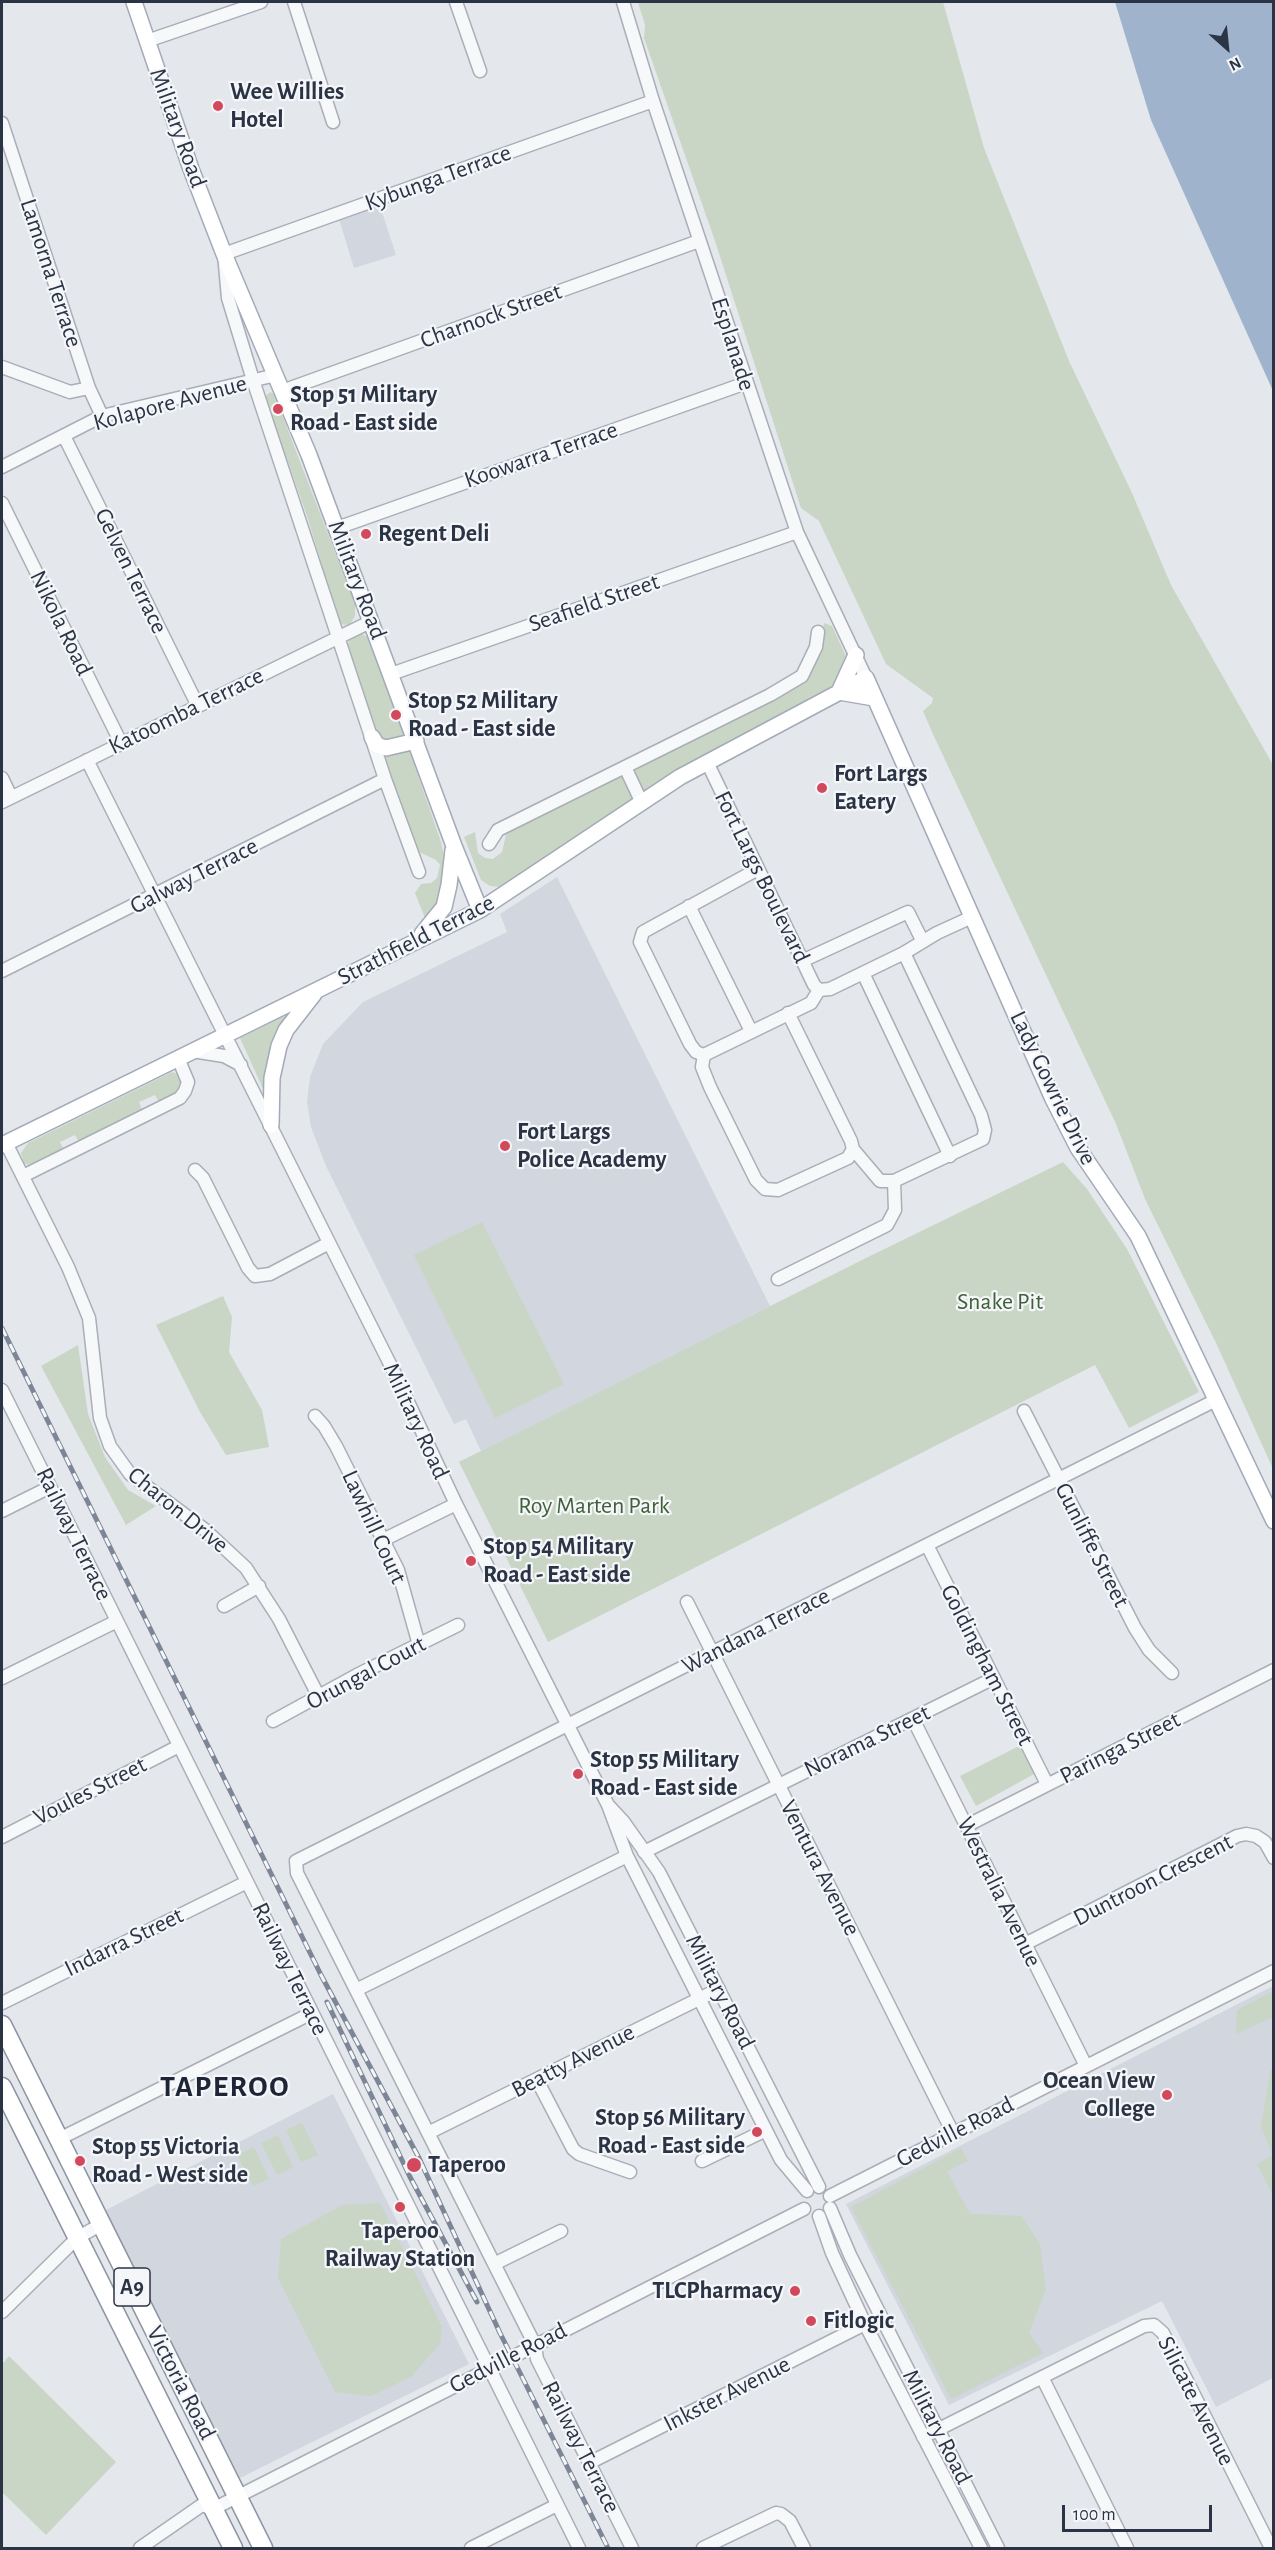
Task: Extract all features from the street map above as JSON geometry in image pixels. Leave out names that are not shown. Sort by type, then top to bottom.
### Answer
[{"type":"highway","name":"Victoria Road","points":[[2,2025],[263,2548]]},
{"type":"highway","name":"Victoria Road","points":[[2,2087],[233,2548]]},
{"type":"main road","name":"Military Road","points":[[134,2],[191,170],[337,528],[454,846],[480,910]]},
{"type":"main road","points":[[856,655],[839,692],[874,698]]},
{"type":"main road","name":"Strathfield Terrace","points":[[4,1144],[480,910],[707,762],[866,678]]},
{"type":"main road","name":"Lady Gowrie Drive","points":[[866,678],[1078,1148],[1138,1236],[1274,1521]]},
{"type":"main road","points":[[372,737],[377,745],[386,748],[416,741]]},
{"type":"main road","points":[[416,941],[444,907],[454,846]]},
{"type":"main road","points":[[271,1125],[272,1078],[279,1046],[286,1030],[318,989]]},
{"type":"street","points":[[147,41],[261,2]]},
{"type":"street","points":[[294,2],[333,122]]},
{"type":"street","points":[[456,2],[480,71]]},
{"type":"street","name":"Esplanade","points":[[623,2],[653,101],[797,532],[866,678]]},
{"type":"street","name":"Kybunga Terrace","points":[[224,254],[653,101]]},
{"type":"street","name":"Lamorna Terrace","points":[[2,123],[89,388],[102,416]]},
{"type":"street","name":"Charnock Street","points":[[282,391],[699,241]]},
{"type":"street","name":"Military Road","points":[[224,254],[228,298],[253,380],[385,779],[419,872]]},
{"type":"street","points":[[2,367],[70,392],[89,388]]},
{"type":"street","name":"Kolapore Avenue","points":[[2,467],[102,416],[276,375]]},
{"type":"street","name":"Koowarra Terrace","points":[[337,528],[746,383]]},
{"type":"street","name":"Gelven Terrace","points":[[64,436],[198,706]]},
{"type":"street","name":"Nikola Road","points":[[2,503],[121,743]]},
{"type":"street","name":"Seafield Street","points":[[391,674],[797,532]]},
{"type":"street","name":"Katoomba Terrace","points":[[6,800],[372,621]]},
{"type":"street","points":[[489,844],[498,830],[770,695],[801,676],[816,647],[818,632]]},
{"type":"street","name":"Military Road","points":[[87,760],[220,1028],[226,1034],[242,1065],[456,1504],[608,1805],[627,1856],[781,2160],[813,2189]]},
{"type":"street","name":"Fort Largs Boulevard","points":[[707,762],[802,961],[819,990]]},
{"type":"street","points":[[625,767],[642,803]]},
{"type":"street","points":[[2,778],[6,800]]},
{"type":"street","name":"Galway Terrace","points":[[2,971],[385,779]]},
{"type":"street","points":[[758,869],[643,932],[640,942],[696,1052],[704,1054],[811,1002],[819,990],[830,989],[904,953],[922,940],[972,917]]},
{"type":"street","points":[[689,906],[751,1031]]},
{"type":"street","points":[[802,961],[908,912],[922,940]]},
{"type":"street","points":[[788,1013],[853,1149],[880,1181],[894,1181],[983,1139],[985,1130],[981,1115],[904,953]]},
{"type":"street","points":[[863,973],[950,1156]]},
{"type":"street","points":[[192,1051],[224,1056],[242,1065]]},
{"type":"street","points":[[704,1054],[702,1067],[710,1087],[756,1180],[765,1189],[778,1190],[818,1172],[848,1158],[853,1149]]},
{"type":"street","points":[[23,1176],[180,1098],[186,1092],[188,1082],[178,1058]]},
{"type":"street","name":"Charon Drive","points":[[4,1144],[23,1176],[68,1267],[89,1318],[99,1418],[114,1453],[130,1474],[234,1555],[259,1586],[319,1697]]},
{"type":"street","points":[[195,1170],[203,1178],[248,1268],[255,1276],[270,1274],[329,1243]]},
{"type":"street","points":[[778,1279],[888,1225],[895,1210],[894,1181]]},
{"type":"street","name":"Railway Terrace","points":[[2,1390],[579,2548]]},
{"type":"street","name":"Wandana Terrace","points":[[296,1862],[1216,1400]]},
{"type":"street","name":"Gunliffe Street","points":[[1024,1411],[1135,1628],[1149,1650],[1172,1673]]},
{"type":"street","name":"Lawhill Court","points":[[315,1416],[336,1446],[398,1570],[419,1645]]},
{"type":"street","points":[[2,1511],[50,1487]]},
{"type":"street","points":[[383,1540],[456,1504]]},
{"type":"street","name":"Goldingham Street","points":[[927,1545],[1047,1784]]},
{"type":"street","points":[[224,1606],[259,1586]]},
{"type":"street","name":"Ventura Avenue","points":[[687,1602],[953,2133]]},
{"type":"street","points":[[2,1678],[117,1621]]},
{"type":"street","name":"Orungal Court","points":[[273,1721],[357,1675],[458,1625]]},
{"type":"street","name":"Paringa Street","points":[[966,1826],[1274,1670]]},
{"type":"street","name":"Norama Street","points":[[644,1852],[994,1678]]},
{"type":"street","name":"Westralia Avenue","points":[[913,1719],[1086,2066]]},
{"type":"street","name":"Voules Street","points":[[2,1837],[179,1746]]},
{"type":"street","name":"Military Road","points":[[608,1805],[623,1821],[659,1872],[719,1989],[813,2189]]},
{"type":"street","name":"Duntroon Crescent","points":[[1025,1944],[1237,1836],[1246,1834],[1256,1836],[1264,1842],[1274,1858]]},
{"type":"street","points":[[356,1990],[627,1856]]},
{"type":"street","name":"Railway Terrace","points":[[296,1862],[297,1873],[535,2345],[536,2356],[632,2548]]},
{"type":"street","name":"Indarra Street","points":[[2,2003],[247,1882]]},
{"type":"street","name":"Gedville Road","points":[[830,2202],[953,2133],[1274,1971]]},
{"type":"street","name":"Beatty Avenue","points":[[428,2133],[719,1989]]},
{"type":"street","points":[[58,2139],[312,2013]]},
{"type":"street","points":[[537,2080],[573,2149],[579,2154],[630,2172]]},
{"type":"street","points":[[702,2162],[766,2130]]},
{"type":"street","points":[[813,2189],[830,2202],[819,2216],[810,2215],[804,2209],[802,2199],[813,2189]]},
{"type":"street","name":"Military Road","points":[[830,2202],[850,2255],[998,2548]]},
{"type":"street","name":"Gedville Road","points":[[140,2548],[202,2505],[213,2509],[804,2209]]},
{"type":"street","name":"Military Road","points":[[819,2216],[832,2253],[865,2324],[981,2548]]},
{"type":"street","points":[[2,2312],[77,2238],[100,2225]]},
{"type":"street","points":[[494,2265],[561,2231]]},
{"type":"street","name":"Inkster Avenue","points":[[589,2463],[865,2324]]},
{"type":"street","name":"Silicate Avenue","points":[[923,2437],[1144,2326],[1154,2325],[1159,2328],[1270,2548]]},
{"type":"street","points":[[1042,2377],[1127,2548]]},
{"type":"street","points":[[471,2548],[557,2505]]},
{"type":"street","points":[[703,2548],[776,2513],[786,2516],[804,2548]]},
{"type":"shaded area","points":[[380,206],[396,255],[354,268],[339,219]]},
{"type":"shaded area","name":"Fort Largs Police Academy","points":[[557,877],[770,1306],[481,1451],[466,1419],[454,1424],[326,1166],[311,1127],[307,1102],[310,1077],[323,1044],[363,1002],[507,932],[500,914]]},
{"type":"shaded area","name":"Ocean View College","points":[[1273,1986],[1273,2378],[1216,2407],[1162,2301],[949,2405],[846,2204]]},
{"type":"shaded area","points":[[333,2094],[469,2364],[240,2478],[104,2211]]},
{"type":"green space","points":[[638,2],[943,2],[984,148],[1069,361],[1132,493],[1171,585],[1273,765],[1273,1469],[1217,1345],[1145,1199],[1116,1124],[932,732],[923,711],[932,703],[933,698],[886,664],[819,521],[801,508],[715,241],[644,38],[645,25]]},
{"type":"green space","points":[[270,392],[274,394],[355,604],[355,616],[350,624],[344,625],[339,622],[307,516],[265,397]]},
{"type":"green space","points":[[824,623],[832,626],[846,656],[846,668],[839,679],[826,691],[642,791],[632,773],[633,769],[807,677],[819,652]]},
{"type":"green space","points":[[361,633],[367,637],[405,737],[384,742],[376,732],[347,647],[350,638]]},
{"type":"green space","points":[[408,751],[441,842],[446,865],[440,908],[427,923],[415,893],[421,884],[431,883],[437,878],[440,865],[436,860],[415,850],[383,752],[396,754]]},
{"type":"green space","points":[[617,776],[624,778],[633,796],[632,802],[506,885],[490,886],[481,880],[464,837],[475,832],[478,853],[485,858],[493,859],[502,852],[506,835],[510,831]]},
{"type":"green space","points":[[293,1012],[268,1100],[240,1038]]},
{"type":"green space","points":[[172,1072],[180,1075],[183,1083],[179,1092],[159,1102],[155,1095],[139,1102],[142,1110],[79,1142],[75,1135],[60,1142],[64,1150],[32,1165],[24,1164],[21,1153],[28,1143]]},
{"type":"green space","name":"Roy Marten Park","points":[[1063,1162],[1087,1189],[1127,1249],[1199,1392],[1129,1428],[1095,1365],[548,1642],[459,1462]]},
{"type":"green space","points":[[482,1222],[564,1384],[495,1418],[414,1255]]},
{"type":"green space","points":[[223,1296],[232,1317],[229,1352],[262,1410],[269,1447],[226,1455],[200,1412],[156,1325]]},
{"type":"green space","points":[[78,1345],[88,1414],[105,1457],[128,1490],[156,1506],[126,1525],[41,1366]]},
{"type":"green space","points":[[1021,1745],[1036,1773],[976,1806],[960,1776]]},
{"type":"green space","points":[[1273,1991],[1273,2017],[1236,2034],[1237,2010]]},
{"type":"green space","points":[[1273,2069],[1273,2155],[1261,2127],[1270,2071]]},
{"type":"green space","points":[[302,2123],[318,2155],[301,2162],[286,2130]]},
{"type":"green space","points":[[278,2135],[293,2167],[277,2175],[261,2143]]},
{"type":"green space","points":[[254,2147],[269,2179],[253,2186],[237,2155]]},
{"type":"green space","points":[[961,2148],[968,2161],[947,2171],[970,2214],[1022,2216],[1040,2245],[1046,2289],[1029,2333],[1043,2353],[951,2399],[851,2207]]},
{"type":"green space","points":[[1273,2155],[1273,2196],[1257,2164]]},
{"type":"green space","points":[[380,2203],[442,2327],[440,2344],[411,2377],[371,2396],[335,2392],[278,2278],[281,2239],[342,2205]]},
{"type":"green space","points":[[9,2356],[116,2462],[46,2535],[2,2492],[2,2364]]},
{"type":"water","points":[[1115,2],[1273,2],[1273,391],[1151,120]]},
{"type":"railway","points":[[2,1328],[321,1975],[419,2158],[500,2333],[608,2548]]},
{"type":"railway","points":[[327,2002],[410,2177],[477,2302]]},
{"type":"place","name":"Wee Willies Hotel","points":[[218,106]]},
{"type":"place","name":"Stop 51 Military Road - East side","points":[[278,409]]},
{"type":"place","name":"Regent Deli","points":[[366,534]]},
{"type":"place","name":"Stop 52 Military Road - East side","points":[[396,715]]},
{"type":"place","name":"Fort Largs Eatery","points":[[822,788]]},
{"type":"place","name":"Fort Largs Police Academy","points":[[505,1146]]},
{"type":"place","name":"Stop 54 Military Road - East side","points":[[471,1561]]},
{"type":"place","name":"Stop 55 Military Road - East side","points":[[578,1774]]},
{"type":"place","name":"Ocean View College","points":[[1167,2095]]},
{"type":"place","name":"Stop 56 Military Road - East side","points":[[757,2132]]},
{"type":"place","name":"Stop 55 Victoria Road - West side","points":[[80,2161]]},
{"type":"place","name":"Taperoo","points":[[414,2165]]},
{"type":"place","name":"Taperoo Railway Station","points":[[400,2207]]},
{"type":"place","name":"TLCPharmacy","points":[[795,2291]]},
{"type":"place","name":"Fitlogic","points":[[811,2321]]},
{"type":"district","name":"TAPEROO","points":[[225,2087]]},
{"type":"park label","name":"Snake Pit","points":[[1000,1302]]}]
